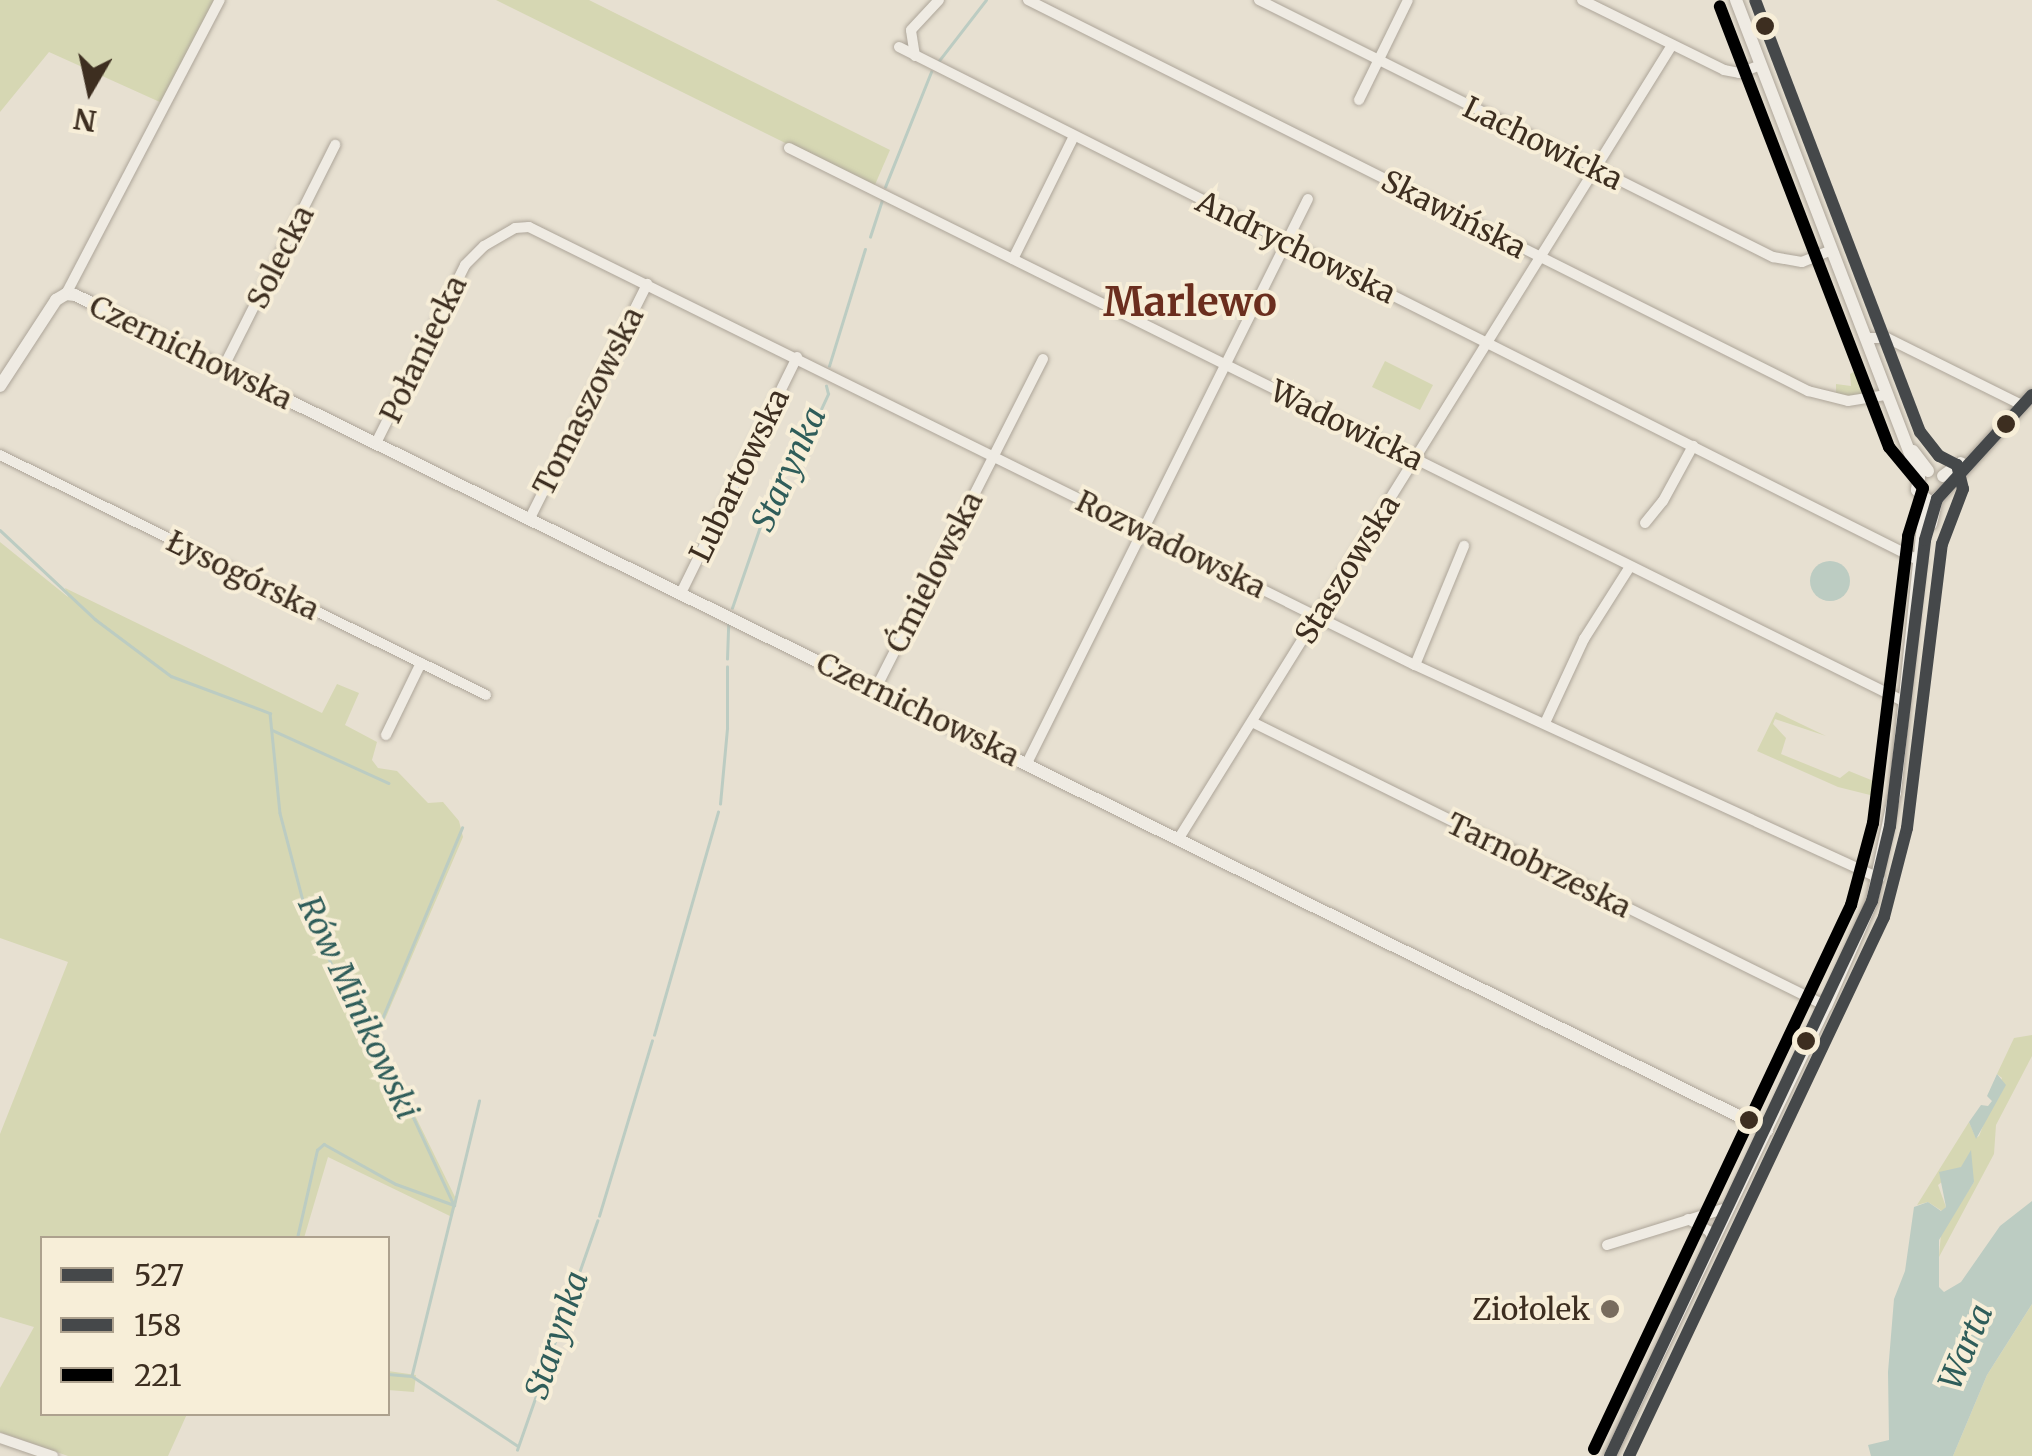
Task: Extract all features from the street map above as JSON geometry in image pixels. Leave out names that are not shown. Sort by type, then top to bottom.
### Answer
[{"type":"street","points":[[0,386],[56,300],[66,294],[220,0]]},
{"type":"street","points":[[915,56],[912,30],[939,0]]},
{"type":"street","name":"Skawińska","points":[[1028,0],[1816,395],[1848,401],[1887,395]]},
{"type":"street","name":"Lachowicka","points":[[1258,0],[1773,258],[1802,262],[1832,250]]},
{"type":"street","points":[[1359,100],[1408,0]]},
{"type":"street","points":[[1582,0],[1732,72],[1761,65]]},
{"type":"street","points":[[1736,0],[1905,442],[1923,474],[1938,490]]},
{"type":"street","name":"Staszowska","points":[[1180,838],[1672,45]]},
{"type":"street","name":"Andrychowska","points":[[899,47],[1694,446],[1882,546],[1922,562]]},
{"type":"street","points":[[1012,259],[1074,136]]},
{"type":"street","name":"Solecka","points":[[223,368],[335,145]]},
{"type":"street","name":"Wadowicka","points":[[788,148],[1905,702]]},
{"type":"street","points":[[1027,762],[1308,199]]},
{"type":"street","name":"Rozwadowska","points":[[471,256],[524,226],[797,357],[1415,665],[1878,878]]},
{"type":"street","name":"Połaniecka","points":[[376,443],[471,256]]},
{"type":"street","name":"Tomaszowska","points":[[530,518],[647,284]]},
{"type":"street","name":"Czernichowska","points":[[66,294],[1027,762],[1768,1130]]},
{"type":"street","points":[[1610,1456],[1826,1006],[1878,878],[1925,540],[1938,490],[2027,400],[1887,338],[1866,338]]},
{"type":"street","name":"Lubartowska","points":[[681,593],[797,357]]},
{"type":"street","name":"Ćmielowska","points":[[876,688],[1043,358]]},
{"type":"street","points":[[1645,523],[1663,501],[1694,446]]},
{"type":"street","name":"Łysogórska","points":[[0,454],[486,695]]},
{"type":"street","points":[[1923,474],[1917,490],[1938,490]]},
{"type":"street","points":[[1415,665],[1464,546]]},
{"type":"street","points":[[1545,723],[1584,640],[1629,568]]},
{"type":"street","points":[[386,735],[421,663]]},
{"type":"street","name":"Tarnobrzeska","points":[[1252,722],[1826,1006]]},
{"type":"street","points":[[1607,1245],[1730,1207]]},
{"type":"street","points":[[1688,1218],[1709,1231],[1714,1240]]},
{"type":"street","points":[[0,1438],[53,1456]]},
{"type":"green space","points":[[0,0],[216,0],[162,103],[49,52],[0,112]]},
{"type":"green space","points":[[496,0],[589,0],[890,150],[874,187]]},
{"type":"green space","points":[[1385,361],[1433,385],[1420,410],[1372,387]]},
{"type":"green space","points":[[1860,368],[1872,393],[1841,398],[1836,394],[1836,384],[1851,386],[1850,374]]},
{"type":"green space","points":[[0,542],[68,597],[65,588],[322,713],[337,684],[359,693],[345,725],[377,742],[372,760],[378,768],[397,771],[428,803],[443,802],[459,821],[463,837],[377,1038],[457,1201],[452,1217],[328,1157],[305,1236],[40,1236],[40,1416],[186,1416],[168,1456],[68,1456],[0,1432],[0,1388],[34,1327],[0,1317],[0,1134],[68,962],[0,938]]},
{"type":"green space","points":[[1776,712],[1826,736],[1775,719],[1773,724],[1786,738],[1781,754],[1840,778],[1849,771],[1876,782],[1879,776],[1884,778],[1882,798],[1838,787],[1757,751]]},
{"type":"green space","points":[[2032,1035],[2032,1056],[1996,1125],[1994,1154],[1939,1257],[1941,1233],[1974,1182],[1961,1167],[1938,1185],[1946,1207],[1942,1211],[1928,1202],[1917,1205],[1969,1122],[1976,1138],[1979,1136],[2002,1078],[1997,1074],[2014,1038]]},
{"type":"green space","points":[[2032,1304],[2032,1456],[1953,1456],[1987,1375]]},
{"type":"green space","points":[[390,1371],[416,1375],[414,1392],[390,1390]]},
{"type":"water","points":[[1830,561],[1844,567],[1850,581],[1844,595],[1830,601],[1816,595],[1810,581],[1816,567]]},
{"type":"water","points":[[1997,1074],[2006,1085],[1976,1139],[1969,1122],[1981,1105],[1988,1106],[1992,1101],[1987,1096]]},
{"type":"water","name":"Warta","points":[[1971,1150],[1974,1182],[1939,1240],[1939,1287],[1944,1292],[1961,1282],[2000,1226],[2032,1201],[2032,1304],[1987,1375],[1953,1456],[1871,1456],[1868,1445],[1889,1440],[1888,1372],[1894,1299],[1905,1271],[1914,1207],[1928,1202],[1941,1211],[1946,1207],[1939,1172],[1961,1167]]},
{"type":"waterway","name":"Starynka","points":[[938,62],[986,0]]},
{"type":"waterway","name":"Starynka","points":[[885,187],[931,72]]},
{"type":"waterway","name":"Starynka","points":[[870,237],[882,200]]},
{"type":"waterway","name":"Starynka","points":[[829,366],[865,249]]},
{"type":"waterway","name":"Starynka","points":[[732,608],[775,483],[810,433],[828,394],[826,386]]},
{"type":"waterway","name":"Rów Minikowski","points":[[0,530],[95,619],[171,676],[270,713],[280,813],[308,920],[410,1110],[454,1205],[412,1376],[518,1446]]},
{"type":"waterway","name":"Starynka","points":[[727,659],[728,623]]},
{"type":"waterway","name":"Starynka","points":[[720,804],[727,728],[727,667]]},
{"type":"waterway","points":[[272,730],[389,783]]},
{"type":"waterway","name":"Starynka","points":[[654,1035],[718,812]]},
{"type":"waterway","points":[[374,1038],[462,828]]},
{"type":"waterway","name":"Starynka","points":[[599,1216],[652,1041]]},
{"type":"waterway","points":[[297,1236],[317,1150],[324,1144],[396,1184],[454,1205],[479,1101]]},
{"type":"waterway","name":"Starynka","points":[[517,1450],[597,1221]]},
{"type":"waterway","points":[[390,1374],[411,1376]]},
{"type":"transit line","name":"158","points":[[1629,1456],[1884,917],[1907,828],[1942,544],[1963,489],[1957,465],[1939,456],[1920,432],[1755,0]]},
{"type":"transit line","name":"221","points":[[1594,1449],[1851,905],[1873,823],[1908,536],[1923,488],[1889,447],[1720,6]]},
{"type":"transit line","name":"527","points":[[1610,1456],[1872,901],[1890,826],[1925,540],[1937,499],[2032,395]]},
{"type":"place","name":"Ziołolek","points":[[1610,1309]]},
{"type":"district","name":"Marlewo","points":[[1190,302]]}]
